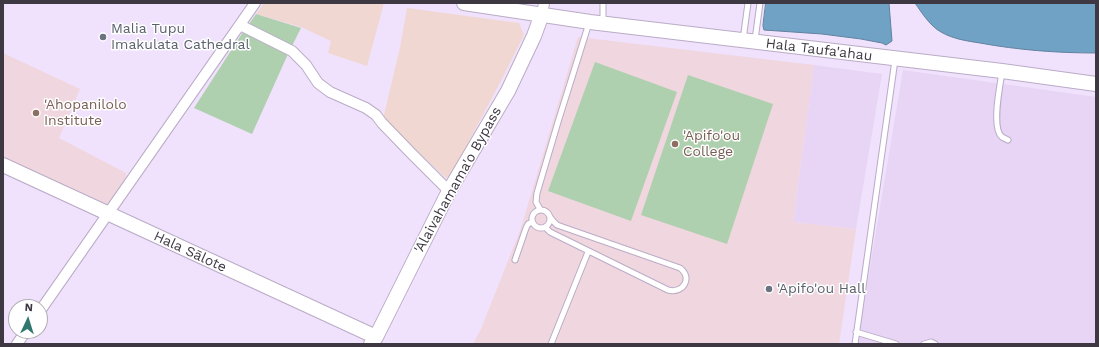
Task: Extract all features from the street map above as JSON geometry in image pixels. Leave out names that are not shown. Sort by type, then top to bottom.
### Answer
[{"type":"main road","name":"Hala Taufa'ahau","points":[[464,3],[543,9],[596,22],[1002,71],[1096,84]]},
{"type":"main road","name":"'Alaivahamama'o Bypass","points":[[374,341],[449,191],[508,91],[534,36],[543,9]]},
{"type":"main road","name":"Hala Sālote","points":[[3,165],[374,341]]},
{"type":"street","points":[[48,300],[255,3]]},
{"type":"street","points":[[240,25],[292,51],[306,65],[318,83],[330,92],[366,108],[376,115],[382,123],[449,191]]},
{"type":"lane","points":[[545,227],[550,232],[588,252],[668,290],[676,291],[686,283],[686,274],[680,268],[557,225],[552,221],[546,211],[540,209],[536,202],[537,193],[558,122],[602,3]]},
{"type":"lane","points":[[748,3],[749,41]]},
{"type":"lane","points":[[749,41],[760,3]]},
{"type":"lane","points":[[855,344],[895,59]]},
{"type":"lane","points":[[1002,71],[996,116],[998,131],[1002,137],[1008,140]]},
{"type":"lane","points":[[540,209],[532,214],[531,219],[536,227],[545,227],[549,223],[550,216]]},
{"type":"lane","points":[[515,260],[526,228],[528,224],[532,222]]},
{"type":"lane","points":[[551,344],[588,252]]},
{"type":"lane","points":[[856,332],[896,344]]},
{"type":"lane","points":[[924,344],[931,342],[935,344]]},
{"type":"shaded area","points":[[264,3],[384,3],[367,66],[328,53],[331,41],[301,27],[256,14]]},
{"type":"shaded area","points":[[407,8],[519,23],[524,35],[451,175],[446,178],[383,119],[400,48]]},
{"type":"shaded area","name":"'Apifo'ou College","points":[[578,37],[814,65],[793,222],[856,229],[839,344],[473,344],[481,329],[521,228]]},
{"type":"shaded area","name":"'Ahopanilolo Institute","points":[[3,53],[80,89],[59,138],[126,173],[126,178],[111,203],[104,205],[3,157]]},
{"type":"shaded area","points":[[814,65],[882,74],[856,229],[793,222]]},
{"type":"shaded area","points":[[903,70],[1096,97],[1096,344],[857,344]]},
{"type":"green space","points":[[256,14],[301,28],[291,48],[249,27],[249,24]]},
{"type":"green space","points":[[243,32],[288,54],[252,134],[194,108]]},
{"type":"green space","points":[[595,62],[677,92],[631,221],[548,191]]},
{"type":"green space","points":[[688,75],[773,104],[727,244],[641,215]]},
{"type":"water","points":[[766,3],[889,3],[892,41],[886,45],[861,39],[822,34],[764,30],[763,26]]},
{"type":"water","points":[[915,3],[1096,3],[1096,53],[1052,52],[1023,49],[955,38],[941,32],[933,26]]},
{"type":"place","name":"Malia Tupu Imakulata Cathedral","points":[[103,37]]},
{"type":"place","name":"'Ahopanilolo Institute","points":[[36,113]]},
{"type":"place","name":"'Apifo'ou College","points":[[675,144]]},
{"type":"place","name":"'Apifo'ou Hall","points":[[769,289]]}]
